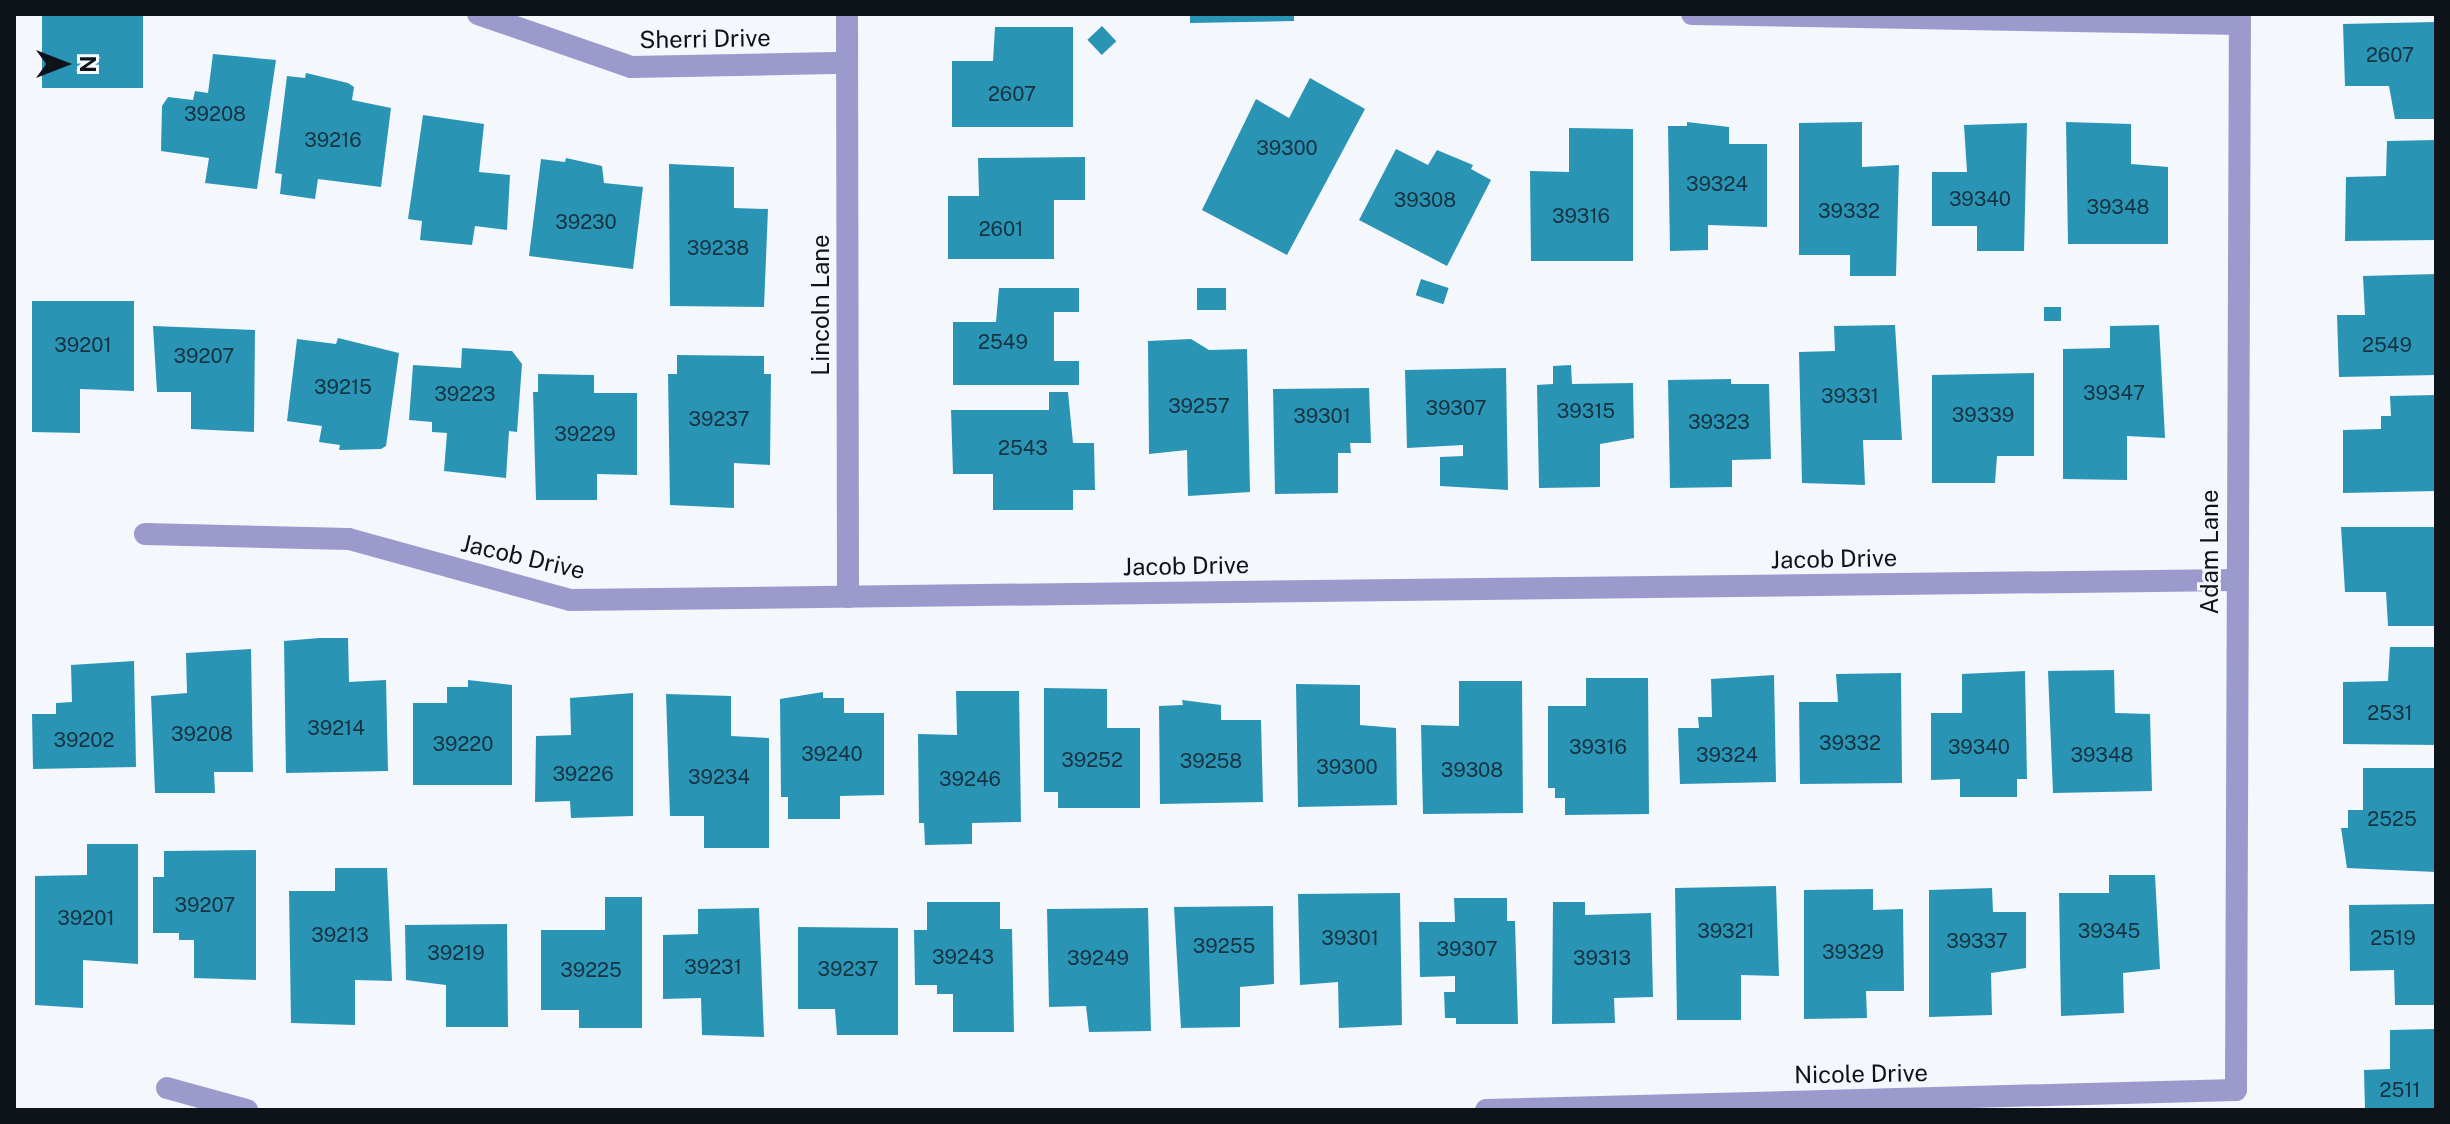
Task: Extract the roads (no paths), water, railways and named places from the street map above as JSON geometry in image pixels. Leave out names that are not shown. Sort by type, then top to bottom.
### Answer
[{"type":"street","name":"Sherri Drive","points":[[478,14],[631,67],[846,63]]},
{"type":"street","name":"Lincoln Lane","points":[[847,14],[848,597]]},
{"type":"street","points":[[1692,14],[2240,19]]},
{"type":"street","name":"Adam Lane","points":[[2236,1090],[2240,19]]},
{"type":"street","name":"Jacob Drive","points":[[145,534],[349,539],[570,600],[2236,580]]},
{"type":"street","points":[[167,1088],[247,1110]]},
{"type":"street","name":"Nicole Drive","points":[[1486,1110],[2236,1090]]}]
